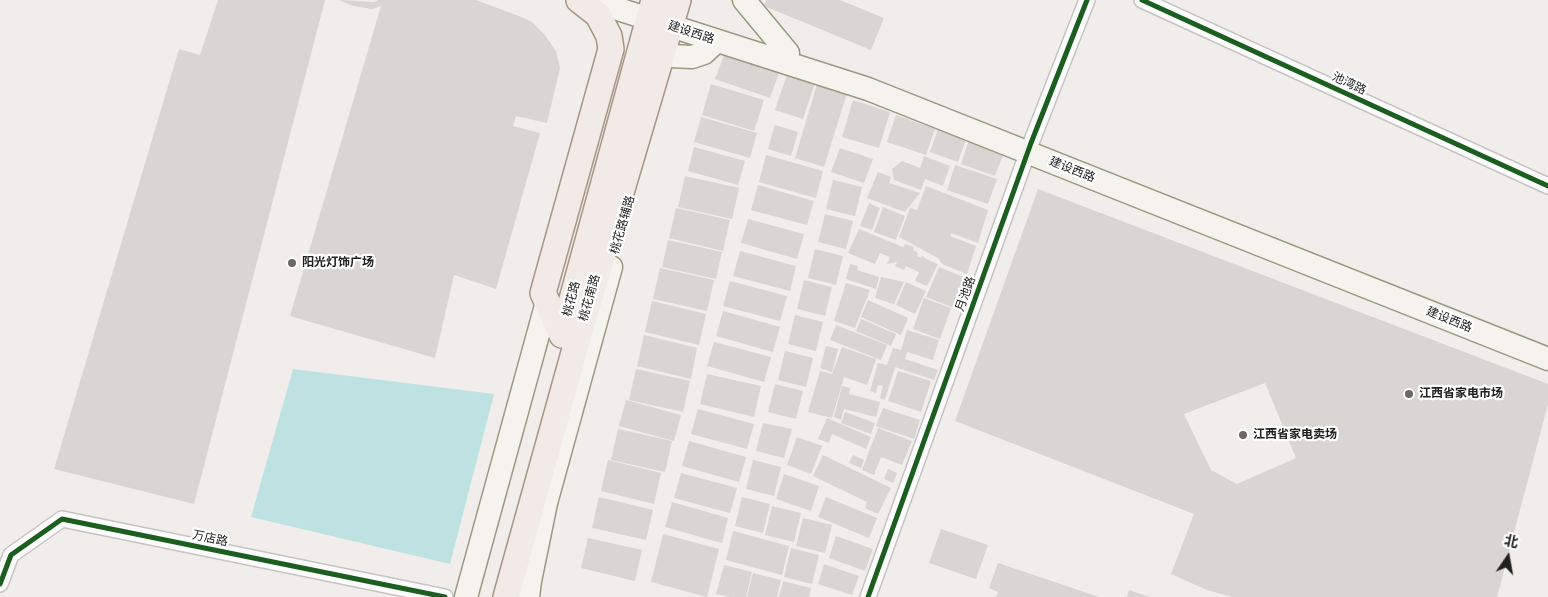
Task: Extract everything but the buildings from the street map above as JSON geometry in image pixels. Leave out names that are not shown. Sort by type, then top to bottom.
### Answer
[{"type":"main road","points":[[526,592],[570,337],[543,293],[611,49],[609,36],[598,16],[579,0]]},
{"type":"main road","name":"建设西路","points":[[590,0],[669,13],[717,41],[868,89],[1029,147],[1548,348]]},
{"type":"main road","name":"建设西路","points":[[624,0],[871,80],[1029,147],[1548,359]]},
{"type":"main road","points":[[744,0],[788,53]]},
{"type":"main road","name":"桃花路辅路","points":[[526,592],[546,503],[670,56],[669,13]]},
{"type":"main road","name":"桃花南路","points":[[506,597],[570,337],[669,13]]},
{"type":"main road","points":[[670,56],[692,57],[704,54],[717,41]]},
{"type":"main road","points":[[466,597],[547,302]]},
{"type":"main road","points":[[489,597],[570,337]]},
{"type":"street","name":"月池路","points":[[868,597],[1029,147],[1087,0]]},
{"type":"street","name":"池湾路","points":[[1142,0],[1548,186]]},
{"type":"street","name":"万店路","points":[[0,584],[11,555],[62,519],[445,597]]},
{"type":"water","points":[[293,369],[494,394],[450,564],[251,517]]},
{"type":"cycle path","points":[[868,597],[1031,143],[1087,0]]},
{"type":"cycle path","points":[[1142,0],[1548,186]]},
{"type":"cycle path","points":[[0,584],[11,555],[62,519],[445,597]]},
{"type":"place","name":"阳光灯饰广场","points":[[292,263]]},
{"type":"place","name":"江西省家电市场","points":[[1409,394]]},
{"type":"place","name":"江西省家电卖场","points":[[1243,435]]}]
